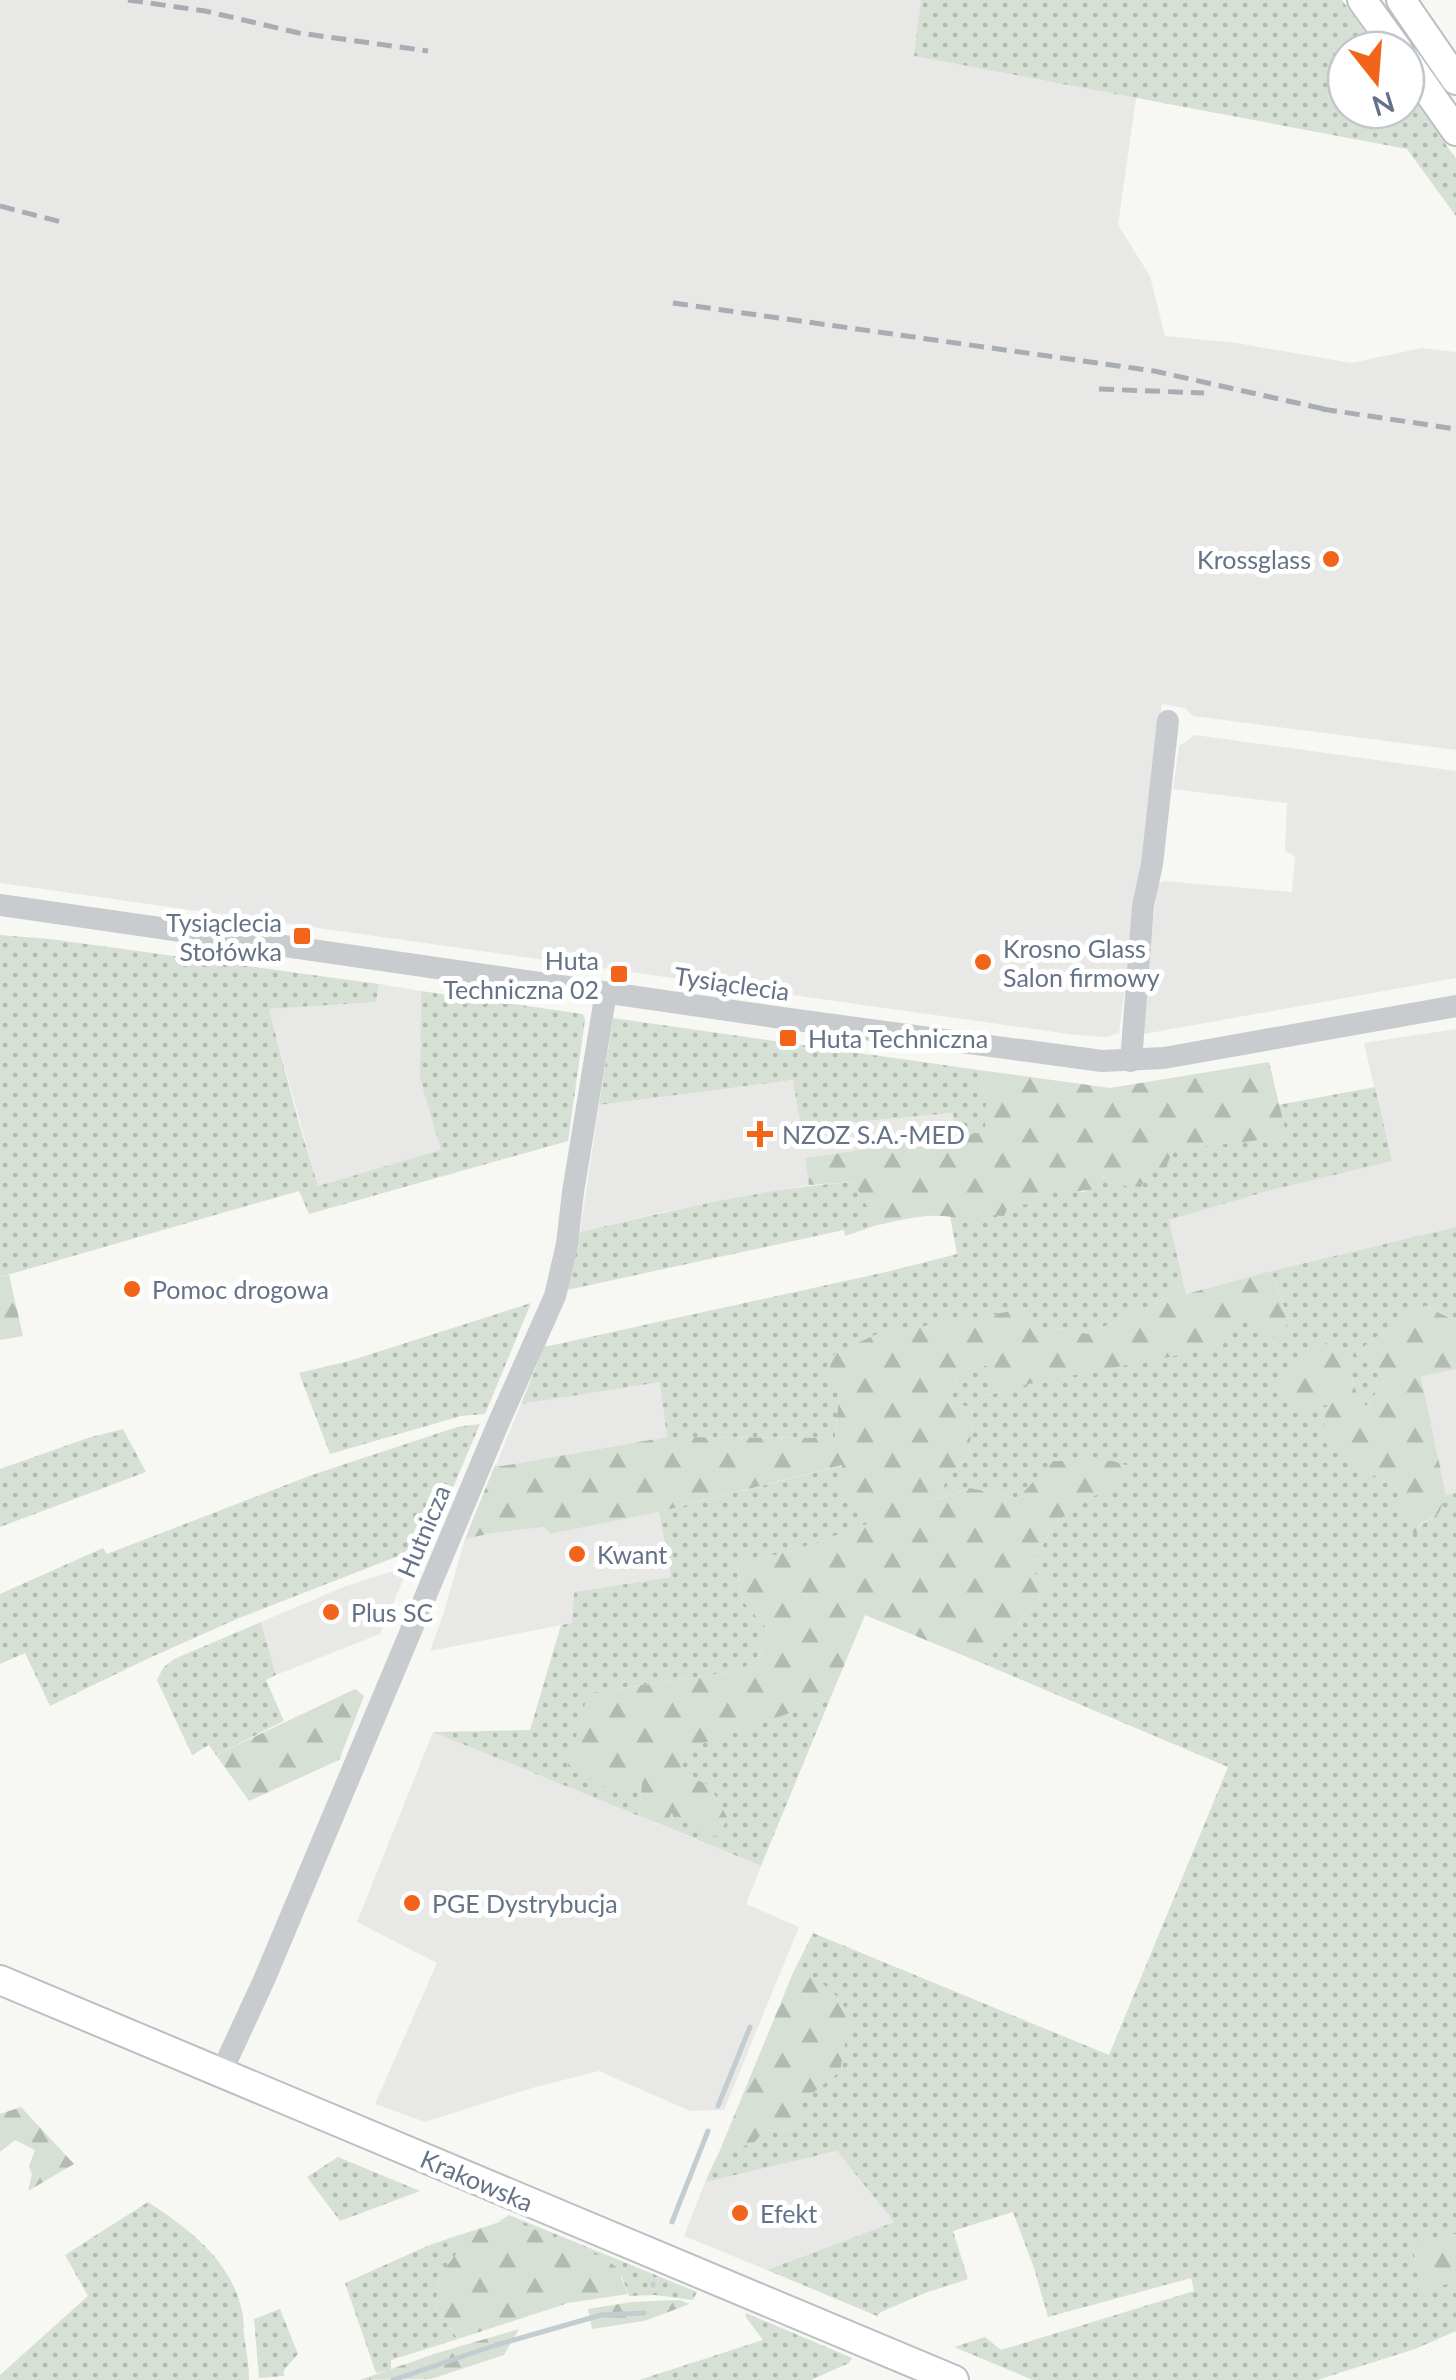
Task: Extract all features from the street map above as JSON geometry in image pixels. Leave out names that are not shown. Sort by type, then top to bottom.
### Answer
[{"type":"main road","points":[[1362,0],[1384,30]]},
{"type":"main road","points":[[1401,0],[1456,80]]},
{"type":"main road","points":[[1426,88],[1456,131]]},
{"type":"main road","name":"Krakowska","points":[[0,1980],[954,2380]]},
{"type":"street","points":[[1131,1061],[1143,906],[1152,864],[1168,722]]},
{"type":"street","name":"Tysiąclecia","points":[[0,906],[1075,1060],[1164,1058],[1456,1006]]},
{"type":"street","name":"Hutnicza","points":[[222,2071],[556,1296],[606,992]]},
{"type":"shaded area","points":[[0,0],[921,0],[915,56],[1136,98],[1118,225],[1150,276],[1165,336],[1237,343],[1351,363],[1422,348],[1456,352],[1456,750],[1193,716],[1185,708],[1162,704],[1119,1033],[1107,1037],[0,883]]},
{"type":"shaded area","points":[[1195,735],[1456,771],[1456,978],[1144,1034],[1140,1020],[1158,884],[1164,881],[1292,892],[1295,856],[1285,851],[1287,803],[1173,789],[1179,746]]},
{"type":"shaded area","points":[[379,984],[421,991],[420,1079],[442,1150],[318,1187],[269,1009],[376,1002]]},
{"type":"shaded area","points":[[1456,1029],[1456,1227],[1186,1294],[1168,1220],[1391,1161],[1364,1043]]},
{"type":"shaded area","points":[[794,1080],[801,1127],[954,1113],[955,1137],[806,1158],[809,1185],[580,1232],[599,1105]]},
{"type":"shaded area","points":[[1456,1369],[1456,1493],[1446,1495],[1421,1375]]},
{"type":"shaded area","points":[[661,1381],[667,1437],[496,1465],[521,1404]]},
{"type":"shaded area","points":[[659,1512],[671,1577],[574,1592],[572,1623],[430,1651],[465,1539],[546,1527],[550,1534]]},
{"type":"shaded area","points":[[409,1566],[380,1634],[276,1675],[261,1622],[346,1586]]},
{"type":"shaded area","points":[[433,1732],[761,1866],[746,1904],[799,1927],[724,2110],[690,2111],[599,2071],[425,2122],[375,2104],[437,1963],[357,1922]]},
{"type":"shaded area","points":[[837,2151],[894,2222],[767,2270],[684,2236],[705,2182]]},
{"type":"green space","points":[[921,0],[1342,0],[1364,30],[1326,30],[1326,130],[1426,130],[1426,116],[1456,159],[1456,216],[1407,149],[914,56]]},
{"type":"green space","points":[[0,935],[379,984],[376,1002],[269,1009],[318,1186],[441,1150],[420,1079],[421,991],[583,1014],[568,1141],[309,1214],[299,1191],[0,1277]]},
{"type":"green space","points":[[613,1018],[979,1070],[986,1099],[986,1132],[955,1137],[953,1113],[801,1127],[793,1080],[599,1105]]},
{"type":"green space","points":[[1269,1062],[1287,1137],[1173,1150],[1164,1172],[1150,1168],[1141,1187],[1114,1185],[1108,1174],[1103,1178],[1103,1188],[1064,1193],[1049,1186],[1037,1201],[1009,1204],[1004,1216],[988,1215],[975,1226],[958,1218],[939,1216],[877,1225],[854,1182],[809,1185],[805,1158],[985,1132],[986,1099],[979,1070],[1110,1088]]},
{"type":"green space","points":[[1375,1087],[1392,1161],[1169,1220],[1183,1282],[1168,1297],[1088,1334],[1061,1328],[1033,1333],[1024,1309],[828,1373],[839,1396],[835,1438],[667,1437],[660,1382],[521,1404],[544,1347],[957,1254],[950,1216],[976,1217],[1014,1203],[1035,1201],[1049,1186],[1083,1192],[1109,1173],[1150,1168],[1164,1171],[1173,1150],[1286,1137],[1278,1105]]},
{"type":"green space","points":[[855,1182],[877,1225],[845,1236],[844,1230],[567,1290],[580,1232],[751,1195]]},
{"type":"green space","points":[[1456,1227],[1456,1321],[1425,1306],[1356,1354],[1385,1379],[1366,1408],[1345,1358],[1309,1349],[1277,1393],[1327,1404],[1350,1461],[1398,1489],[1416,1535],[1419,1526],[1439,1513],[1446,1495],[1456,1493],[1456,2234],[1412,2246],[1424,2290],[1456,2281],[1456,2331],[1415,2349],[1317,2380],[1033,2380],[954,2347],[985,2337],[1001,2350],[1194,2291],[1191,2278],[1048,2317],[1013,2212],[953,2231],[968,2279],[925,2293],[877,2316],[767,2270],[894,2222],[837,2151],[705,2182],[720,2150],[752,2144],[764,2131],[793,2129],[802,2101],[840,2071],[804,1970],[793,1973],[813,1933],[1109,2055],[1228,1767],[984,1664],[1050,1585],[1029,1569],[1056,1522],[1135,1468],[1018,1498],[970,1488],[936,1500],[950,1473],[969,1458],[973,1407],[950,1404],[959,1371],[996,1363],[986,1396],[1247,1318],[1289,1320],[1271,1271]]},
{"type":"green space","points":[[1271,1271],[1289,1320],[1279,1340],[1247,1318],[1221,1347],[985,1396],[995,1364],[959,1371],[950,1404],[973,1407],[969,1458],[950,1473],[937,1500],[970,1488],[1018,1498],[1053,1461],[1113,1461],[1136,1468],[1056,1522],[1029,1569],[1050,1585],[984,1664],[865,1615],[830,1699],[678,1752],[683,1773],[710,1786],[728,1819],[716,1837],[671,1813],[667,1827],[639,1816],[642,1783],[612,1791],[568,1766],[588,1693],[739,1671],[759,1657],[767,1629],[742,1600],[738,1565],[798,1549],[878,1520],[842,1501],[842,1465],[659,1512],[550,1534],[545,1527],[465,1539],[495,1465],[667,1437],[835,1438],[839,1396],[828,1373],[834,1354],[877,1334],[1024,1309],[1033,1333],[1061,1328],[1088,1334],[1168,1297],[1183,1282],[1186,1294]]},
{"type":"green space","points":[[9,1275],[23,1336],[0,1340],[0,1277]]},
{"type":"green space","points":[[531,1303],[485,1414],[461,1416],[330,1454],[299,1373]]},
{"type":"green space","points":[[1425,1306],[1456,1321],[1456,1369],[1421,1376],[1446,1495],[1439,1513],[1419,1525],[1416,1536],[1397,1511],[1398,1489],[1321,1440],[1327,1405],[1294,1411],[1276,1393],[1309,1349],[1322,1341],[1345,1358],[1356,1391],[1367,1407],[1385,1379],[1355,1354]]},
{"type":"green space","points":[[480,1424],[429,1544],[239,1618],[50,1706],[25,1653],[0,1664],[0,1594],[103,1548],[107,1554],[312,1475],[457,1427]]},
{"type":"green space","points":[[123,1429],[146,1472],[0,1527],[0,1469]]},
{"type":"green space","points":[[843,1465],[879,1520],[738,1565],[742,1600],[767,1629],[759,1657],[739,1671],[588,1693],[642,1783],[639,1816],[433,1732],[530,1730],[561,1625],[572,1623],[574,1592],[671,1577],[659,1512]]},
{"type":"green space","points":[[261,1622],[276,1675],[266,1680],[284,1721],[216,1755],[209,1745],[192,1755],[157,1680],[163,1668],[174,1659]]},
{"type":"green space","points":[[355,1689],[364,1696],[339,1760],[249,1801],[216,1755]]},
{"type":"green space","points":[[830,1699],[761,1866],[667,1827],[670,1813],[710,1786],[683,1773],[677,1752]]},
{"type":"green space","points":[[804,1970],[834,1994],[846,2012],[847,2035],[840,2071],[803,2101],[793,2129],[764,2131],[753,2144],[720,2150],[793,1973]]},
{"type":"green space","points":[[21,2107],[74,2164],[28,2191],[32,2174],[29,2166],[35,2150],[15,2140],[0,2152],[0,2114]]},
{"type":"green space","points":[[338,2157],[420,2191],[340,2221],[307,2177]]},
{"type":"green space","points":[[148,2202],[193,2235],[228,2276],[243,2314],[249,2380],[0,2380],[0,2375],[88,2296],[65,2255]]},
{"type":"green space","points":[[509,2215],[697,2292],[693,2300],[629,2296],[622,2277],[509,2219],[498,2222]]},
{"type":"green space","points":[[509,2219],[606,2259],[617,2268],[628,2294],[568,2303],[458,2339],[435,2307],[440,2276],[460,2248],[453,2237]]},
{"type":"green space","points":[[1456,2234],[1456,2281],[1424,2291],[1412,2245]]},
{"type":"green space","points":[[453,2237],[461,2248],[440,2276],[435,2307],[458,2339],[391,2360],[391,2370],[376,2373],[345,2283]]},
{"type":"green space","points":[[679,2300],[690,2304],[644,2321],[592,2329],[588,2309]]},
{"type":"green space","points":[[280,2309],[298,2354],[284,2370],[284,2376],[259,2378],[254,2319]]},
{"type":"green space","points":[[746,2313],[852,2358],[811,2380],[639,2380],[763,2340]]},
{"type":"green space","points":[[519,2329],[504,2355],[431,2379],[360,2380],[437,2353]]},
{"type":"waterway","points":[[718,2106],[750,2027]]},
{"type":"waterway","points":[[672,2222],[708,2131]]},
{"type":"waterway","points":[[393,2380],[601,2315],[644,2313]]},
{"type":"railway","points":[[128,0],[205,11],[299,33],[428,51]]},
{"type":"railway","points":[[0,206],[65,223]]},
{"type":"railway","points":[[673,303],[1154,371],[1333,411]]},
{"type":"railway","points":[[1099,389],[1204,393]]},
{"type":"railway","points":[[1322,409],[1456,429]]},
{"type":"place","name":"Krossglass","points":[[1331,559]]},
{"type":"place","name":"Tysiąclecia Stołówka","points":[[302,936]]},
{"type":"place","name":"Krosno Glass Salon firmowy","points":[[983,962]]},
{"type":"place","name":"Huta Techniczna 02","points":[[619,974]]},
{"type":"place","name":"Huta Techniczna","points":[[788,1038]]},
{"type":"place","name":"NZOZ S.A.-MED","points":[[760,1134]]},
{"type":"place","name":"Pomoc drogowa","points":[[132,1289]]},
{"type":"place","name":"Kwant","points":[[577,1554]]},
{"type":"place","name":"Plus SC","points":[[331,1612]]},
{"type":"place","name":"PGE Dystrybucja","points":[[412,1903]]},
{"type":"place","name":"Efekt","points":[[740,2213]]}]
